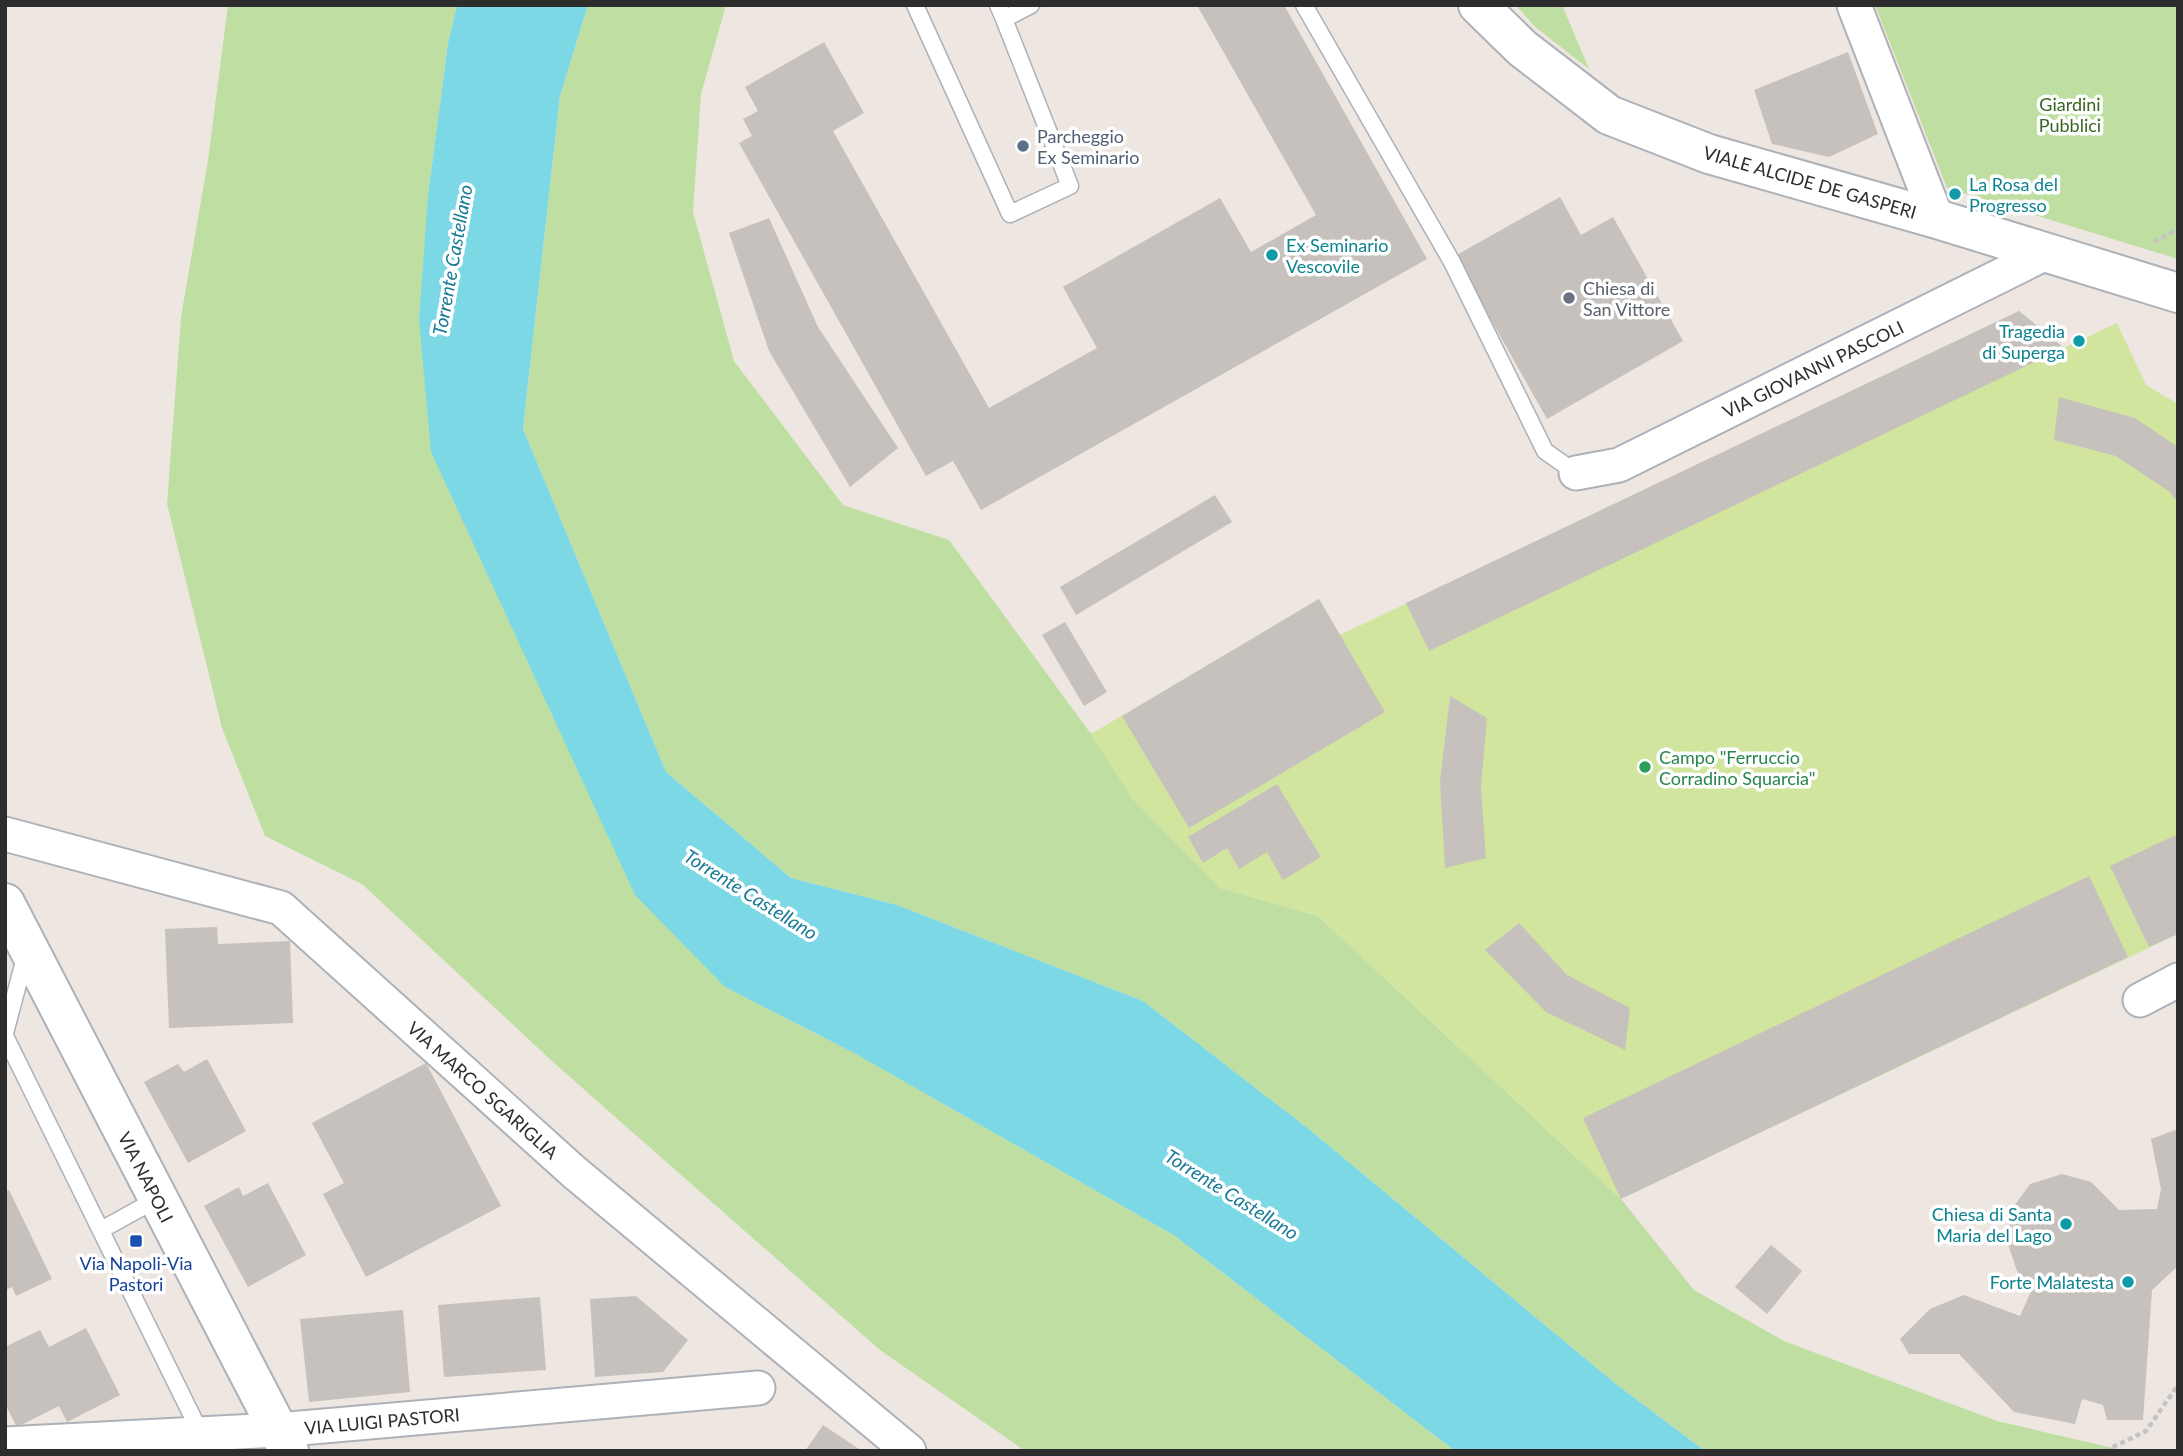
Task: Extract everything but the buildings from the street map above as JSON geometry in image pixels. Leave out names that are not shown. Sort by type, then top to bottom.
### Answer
[{"type":"street","name":"VIALE ALCIDE DE GASPERI","points":[[1478,5],[1522,48],[1609,115],[1709,154],[1937,219],[2178,293]]},
{"type":"street","points":[[1854,5],[1937,219]]},
{"type":"street","name":"VIA GIOVANNI PASCOLI","points":[[1576,473],[1619,465],[2046,253]]},
{"type":"street","name":"VIA MARCO SGARIGLIA","points":[[5,834],[281,908],[574,1172],[909,1451]]},
{"type":"street","name":"VIA NAPOLI","points":[[5,903],[284,1440]]},
{"type":"street","points":[[2140,1000],[2178,980]]},
{"type":"street","name":"VIA LUIGI PASTORI","points":[[5,1444],[201,1434],[284,1440],[758,1388]]},
{"type":"lane","points":[[915,5],[1010,214],[1070,186],[1001,12],[1031,5]]},
{"type":"lane","points":[[1304,5],[1452,262],[1545,451],[1576,473]]},
{"type":"lane","points":[[28,948],[5,1034],[201,1434]]},
{"type":"lane","points":[[101,1230],[157,1199]]},
{"type":"path","points":[[2105,1451],[2146,1431],[2178,1385]]},
{"type":"green space","points":[[228,5],[457,5],[448,43],[428,195],[725,987],[854,1053],[1175,1236],[1455,1451],[1025,1451],[880,1350],[554,1063],[362,884],[265,836],[222,728],[167,504],[181,317],[208,160]]},
{"type":"green space","points":[[588,5],[726,5],[701,94],[693,212],[734,361],[843,505],[949,540],[1091,734],[1133,799],[1220,888],[1318,916],[1621,1199],[1694,1290],[1784,1341],[1997,1421],[2126,1451],[1705,1451],[1616,1384],[1310,1130],[1143,1001],[897,905],[791,878],[666,772],[523,429],[560,96]]},
{"type":"green space","points":[[1516,5],[1562,5],[1589,69],[1534,26]]},
{"type":"green space","name":"Giardini Pubblici","points":[[1875,5],[2178,5],[2178,259],[1947,188]]},
{"type":"green space","name":"Campo \"Ferruccio Corradino Squarcia\"","points":[[2019,311],[2064,348],[2117,323],[2146,385],[2178,404],[2178,934],[1621,1199],[1318,916],[1220,888],[1133,799],[1091,734],[1319,599],[1340,635]]},
{"type":"water","name":"Torrente Castellano","points":[[457,5],[588,5],[560,96],[523,429],[666,772],[791,878],[897,905],[1143,1001],[1310,1130],[1616,1384],[1705,1451],[1455,1451],[1175,1236],[854,1053],[725,987],[635,895],[431,452],[419,320],[428,195],[448,43]]},
{"type":"place","name":"Parcheggio Ex Seminario","points":[[1023,146]]},
{"type":"place","name":"La Rosa del Progresso","points":[[1955,194]]},
{"type":"place","name":"Ex Seminario Vescovile","points":[[1272,255]]},
{"type":"place","name":"Chiesa di San Vittore","points":[[1569,298]]},
{"type":"place","name":"Tragedia di Superga","points":[[2079,341]]},
{"type":"place","name":"Campo \"Ferruccio Corradino Squarcia\"","points":[[1645,767]]},
{"type":"place","name":"Chiesa di Santa Maria del Lago","points":[[2066,1224]]},
{"type":"place","name":"Via Napoli-Via Pastori","points":[[136,1241]]},
{"type":"place","name":"Forte Malatesta","points":[[2128,1282]]}]
